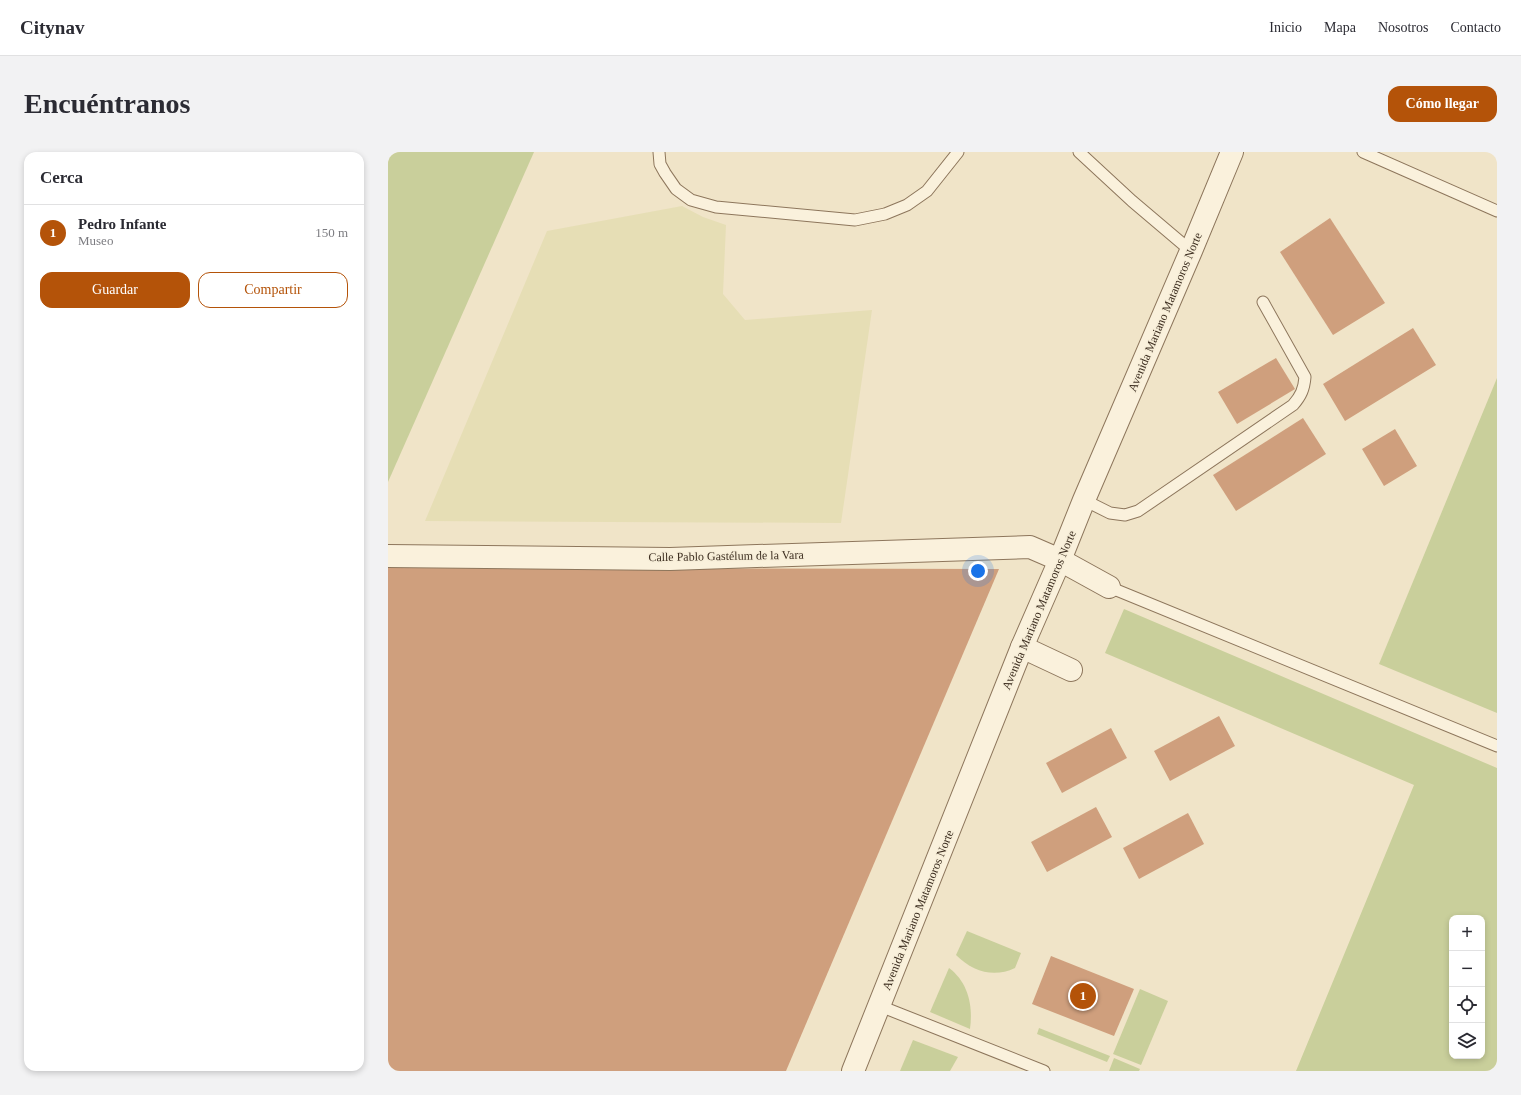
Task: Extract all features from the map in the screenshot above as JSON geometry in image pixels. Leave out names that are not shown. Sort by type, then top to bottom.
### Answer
[{"type":"street","name":"Avenida Mariano Matamoros Norte","points":[[853,1071],[1022,648],[1232,152]]},
{"type":"street","name":"Calle Pablo Gastélum de la Vara","points":[[388,556],[670,559],[1030,547],[1060,560],[1109,587]]},
{"type":"street","points":[[1022,648],[1071,670]]},
{"type":"lane","points":[[659,152],[660,164],[665,173],[676,189],[691,200],[716,207],[855,220],[886,214],[907,204],[927,191],[958,152]]},
{"type":"lane","points":[[1080,152],[1132,201],[1191,251]]},
{"type":"lane","points":[[1363,152],[1497,211]]},
{"type":"lane","points":[[1084,500],[1110,512],[1125,515],[1138,510],[1293,406],[1300,397],[1304,388],[1305,377],[1263,302]]},
{"type":"lane","points":[[1109,587],[1497,746]]},
{"type":"lane","points":[[880,1006],[1044,1071]]},
{"type":"shaded area","points":[[682,206],[703,217],[726,225],[723,294],[745,320],[872,310],[841,523],[425,521],[547,231]]},
{"type":"green space","points":[[388,152],[534,152],[388,482]]},
{"type":"green space","points":[[1497,378],[1497,713],[1379,664]]},
{"type":"green space","points":[[1124,609],[1497,768],[1497,1071],[1296,1071],[1414,785],[1105,653]]},
{"type":"green space","points":[[967,931],[1021,953],[1015,968],[999,973],[992,973],[984,972],[969,966],[956,955]]},
{"type":"green space","points":[[949,968],[961,981],[968,996],[971,1012],[970,1029],[930,1012]]},
{"type":"green space","points":[[1140,989],[1168,1001],[1141,1065],[1113,1054]]},
{"type":"green space","points":[[1039,1028],[1110,1056],[1107,1062],[1037,1034]]},
{"type":"green space","points":[[913,1040],[958,1057],[950,1071],[900,1071]]},
{"type":"green space","points":[[1114,1058],[1140,1069],[1139,1071],[1109,1071]]},
{"type":"building","points":[[1330,218],[1385,303],[1333,335],[1280,252]]},
{"type":"building","points":[[1413,328],[1436,365],[1345,421],[1323,384]]},
{"type":"building","points":[[1276,358],[1295,389],[1237,424],[1218,392]]},
{"type":"building","points":[[1303,418],[1326,454],[1236,511],[1213,475]]},
{"type":"building","points":[[1395,429],[1417,466],[1384,486],[1362,449]]},
{"type":"building","points":[[388,568],[999,569],[786,1071],[388,1071]]},
{"type":"building","points":[[1219,716],[1235,746],[1170,781],[1154,751]]},
{"type":"building","points":[[1111,728],[1127,758],[1062,793],[1046,763]]},
{"type":"building","points":[[1096,807],[1112,837],[1047,872],[1031,842]]},
{"type":"building","points":[[1188,813],[1204,844],[1139,879],[1123,848]]},
{"type":"building","points":[[1051,956],[1134,989],[1114,1036],[1032,1004]]},
{"type":"place","name":"Pedro Infante","points":[[1083,996]]}]
